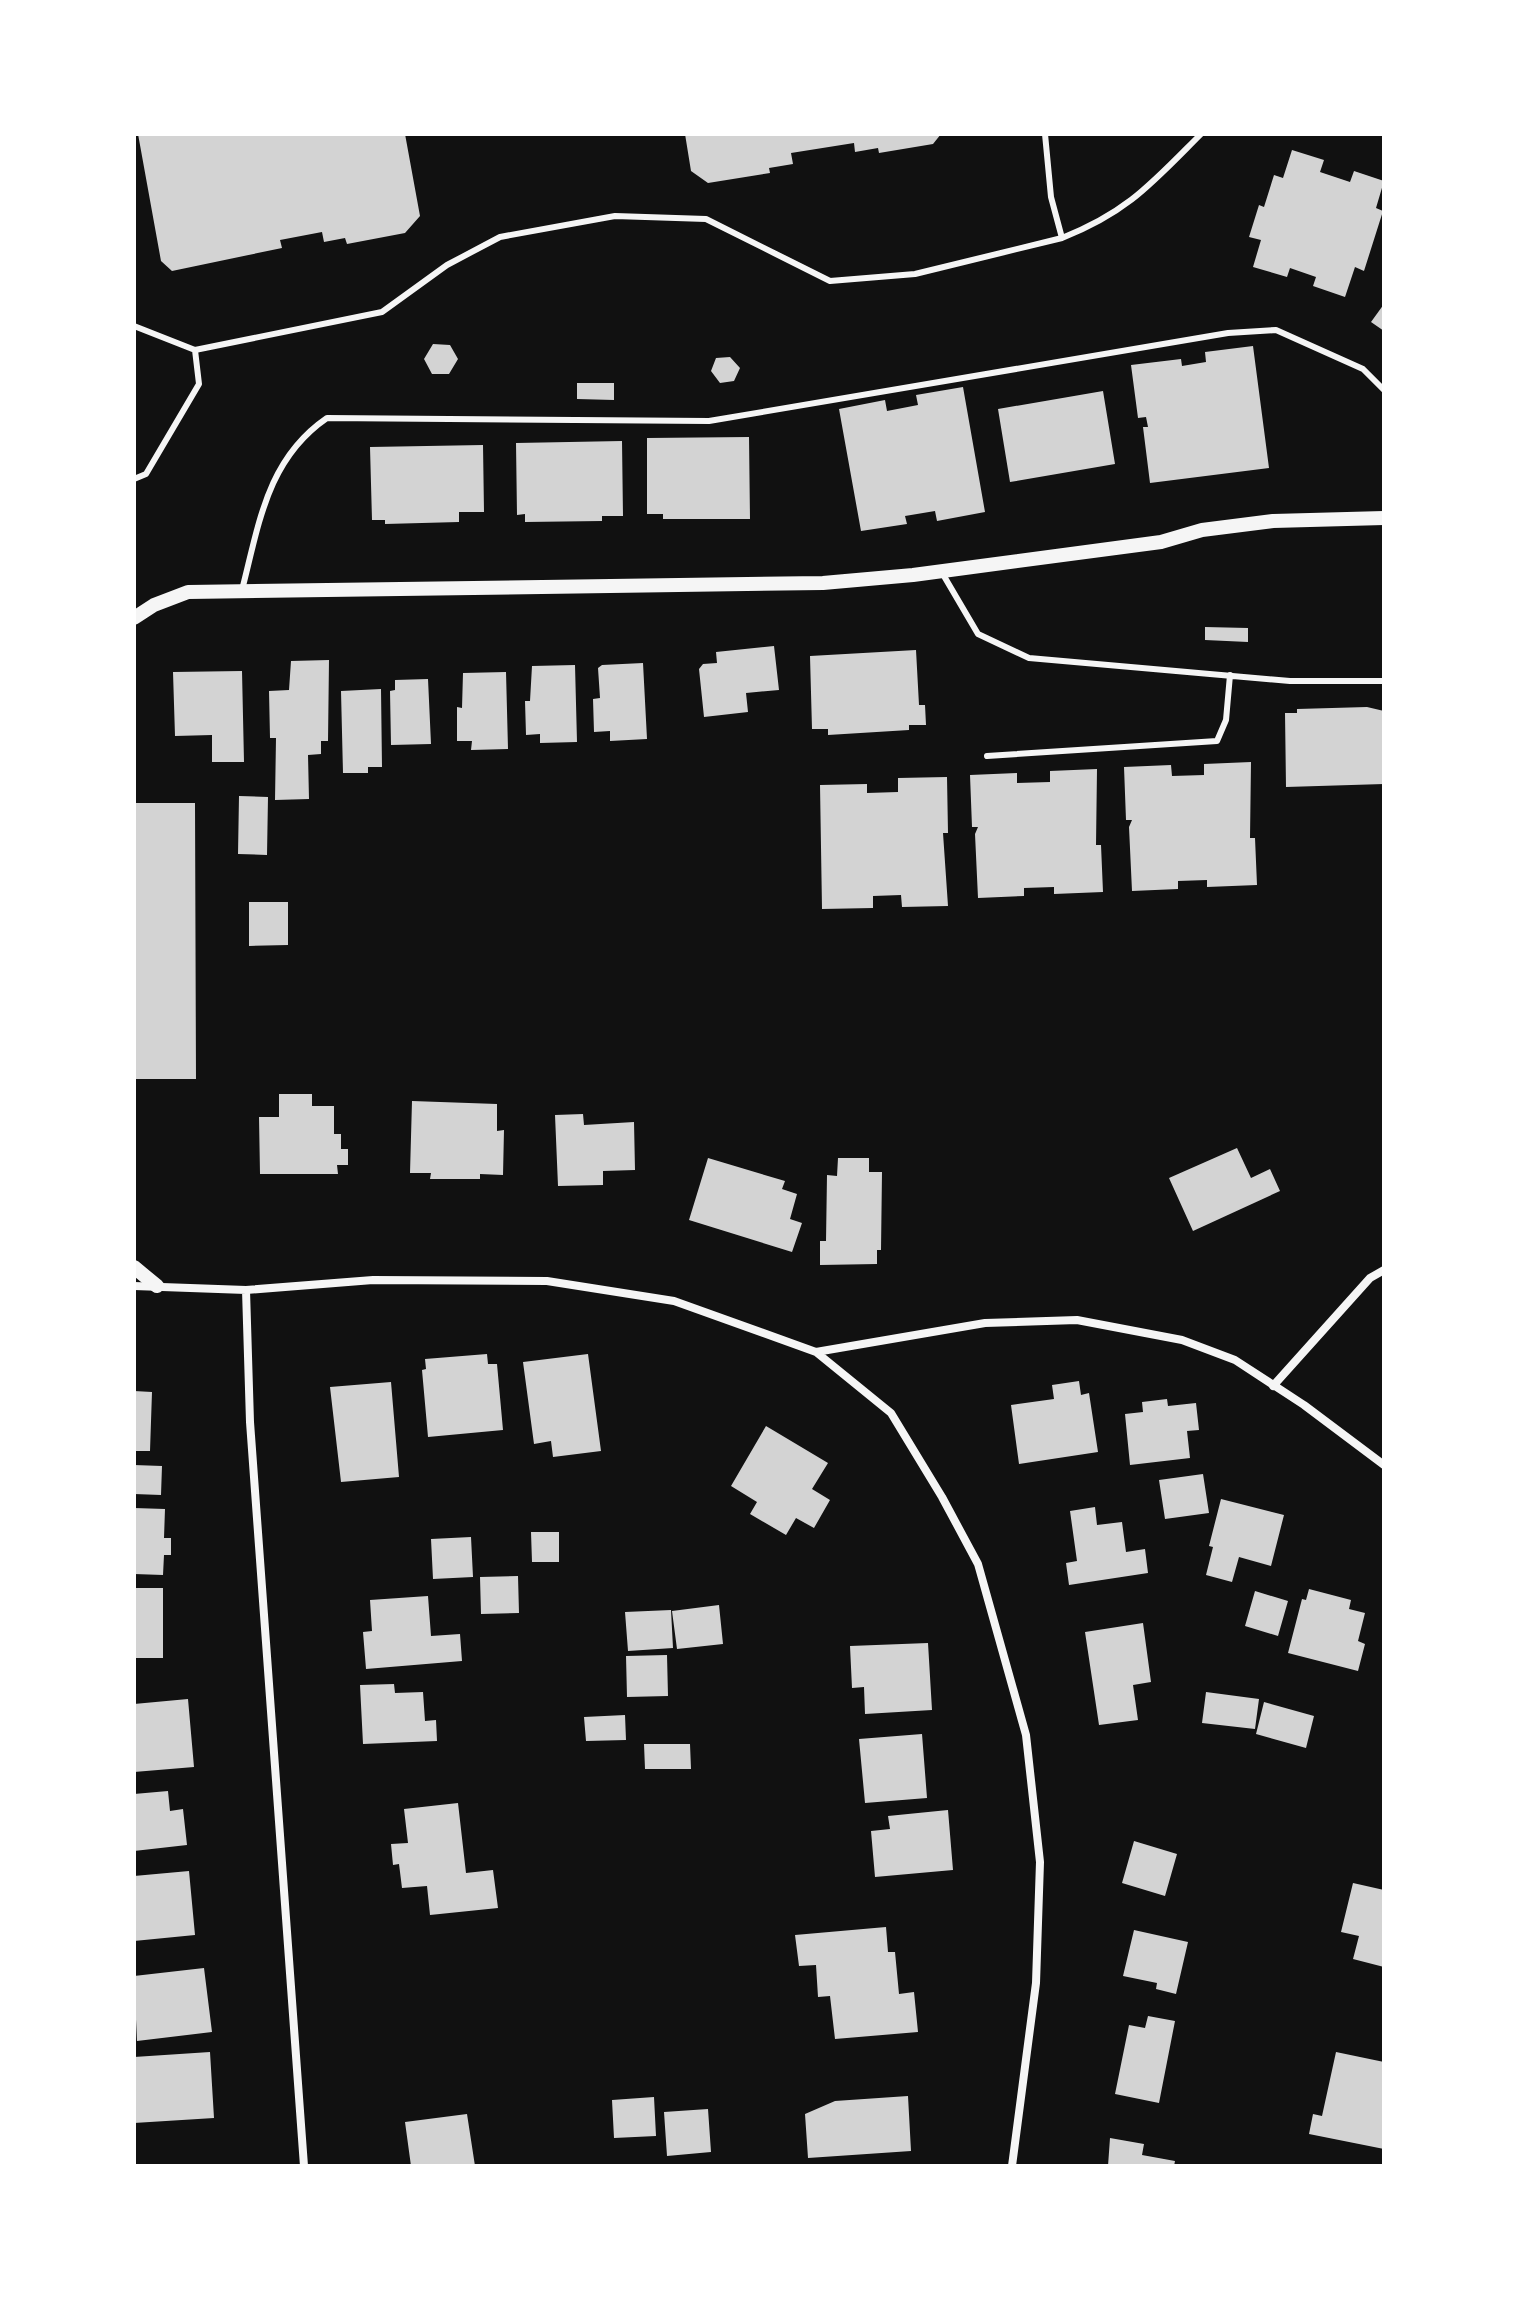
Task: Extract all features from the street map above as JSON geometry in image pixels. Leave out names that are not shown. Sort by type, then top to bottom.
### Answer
[{"type":"street","points":[[134,618],[188,592],[823,583],[1161,542],[1202,530],[1273,521],[1384,518]]},
{"type":"street","points":[[134,1267],[157,1286]]},
{"type":"street","points":[[1273,1386],[1370,1278],[1384,1270]]},
{"type":"street","points":[[134,1286],[246,1290],[373,1280],[547,1281],[674,1301],[816,1352],[891,1413],[978,1564],[1026,1735],[1040,1877],[1036,1983],[1012,2166]]},
{"type":"street","points":[[246,1290],[251,1438],[304,2166]]},
{"type":"street","points":[[816,1352],[985,1323],[1077,1320],[1182,1340],[1235,1360],[1384,1465]]},
{"type":"lane","points":[[1045,134],[1051,197],[1062,238]]},
{"type":"lane","points":[[134,326],[195,350],[382,312],[447,265],[500,237],[615,216],[706,219],[830,281],[915,274],[1062,238],[1103,222],[1141,194],[1201,134]]},
{"type":"lane","points":[[242,590],[279,466],[308,431],[327,418],[709,421],[1228,333],[1276,330],[1363,369],[1384,390]]},
{"type":"lane","points":[[134,479],[146,474],[199,384],[195,350]]},
{"type":"lane","points":[[941,571],[978,634],[1029,658],[1290,681],[1384,681]]},
{"type":"lane","points":[[987,756],[1217,741],[1226,720],[1230,675]]},
{"type":"building","points":[[138,134],[405,134],[420,216],[405,233],[347,244],[345,238],[324,242],[322,232],[280,240],[282,248],[172,271],[161,261]]},
{"type":"building","points":[[685,134],[941,134],[933,144],[879,153],[878,148],[855,152],[854,143],[791,153],[793,164],[769,168],[770,173],[708,183],[691,171]]},
{"type":"building","points":[[1292,150],[1324,160],[1320,172],[1350,182],[1354,171],[1384,181],[1376,208],[1383,211],[1364,271],[1355,267],[1345,297],[1313,286],[1316,277],[1290,268],[1287,277],[1253,267],[1261,240],[1249,237],[1259,205],[1264,207],[1274,175],[1283,178]]},
{"type":"building","points":[[1384,304],[1384,331],[1371,322]]},
{"type":"building","points":[[433,344],[450,345],[458,359],[449,374],[432,374],[424,359]]},
{"type":"building","points":[[1253,346],[1269,468],[1150,483],[1143,427],[1148,427],[1146,417],[1138,418],[1131,365],[1181,359],[1182,366],[1206,362],[1205,352]]},
{"type":"building","points":[[730,357],[740,368],[734,381],[720,383],[711,371],[716,358]]},
{"type":"building","points":[[577,383],[614,383],[614,400],[577,399]]},
{"type":"building","points":[[963,387],[985,512],[937,521],[935,511],[905,516],[907,524],[861,531],[839,409],[885,400],[887,411],[918,405],[916,395]]},
{"type":"building","points":[[1103,391],[1115,464],[1010,482],[998,409]]},
{"type":"building","points":[[749,437],[750,519],[663,519],[663,514],[647,514],[647,438]]},
{"type":"building","points":[[622,441],[623,516],[602,516],[602,521],[525,522],[525,514],[517,515],[516,443]]},
{"type":"building","points":[[483,445],[484,512],[459,512],[459,522],[385,524],[385,520],[372,520],[370,447]]},
{"type":"building","points":[[1205,627],[1248,628],[1248,642],[1205,640]]},
{"type":"building","points":[[774,646],[779,690],[746,693],[748,712],[704,717],[699,669],[703,664],[717,663],[716,652]]},
{"type":"building","points":[[916,650],[919,705],[925,705],[926,725],[909,725],[909,730],[828,735],[828,729],[812,729],[810,656]]},
{"type":"building","points":[[329,660],[328,741],[321,741],[321,754],[308,755],[309,799],[275,800],[276,738],[270,738],[269,691],[289,690],[291,661]]},
{"type":"building","points":[[643,663],[647,739],[610,741],[610,731],[594,732],[593,699],[600,698],[598,668],[602,665]]},
{"type":"building","points":[[575,665],[577,742],[540,743],[540,734],[526,735],[525,701],[530,701],[532,666]]},
{"type":"building","points":[[242,671],[244,762],[212,762],[212,735],[175,736],[173,672]]},
{"type":"building","points":[[506,672],[508,749],[471,750],[472,741],[457,741],[457,707],[462,708],[463,673]]},
{"type":"building","points":[[428,679],[431,744],[391,745],[390,691],[395,690],[395,680]]},
{"type":"building","points":[[381,689],[382,767],[368,767],[368,773],[343,773],[341,691]]},
{"type":"building","points":[[1367,707],[1384,711],[1384,784],[1286,787],[1285,713],[1297,713],[1297,709]]},
{"type":"building","points":[[1251,762],[1250,838],[1255,838],[1257,885],[1207,887],[1207,880],[1178,881],[1178,889],[1132,891],[1129,827],[1132,820],[1126,820],[1124,767],[1171,765],[1172,776],[1204,775],[1204,764]]},
{"type":"building","points":[[1097,769],[1096,845],[1101,845],[1103,892],[1054,894],[1054,887],[1024,888],[1024,896],[978,898],[975,834],[978,827],[972,827],[970,775],[1017,773],[1017,783],[1050,782],[1050,771]]},
{"type":"building","points":[[947,777],[948,833],[943,833],[948,906],[902,907],[901,895],[873,896],[873,908],[822,909],[820,785],[867,784],[867,793],[898,792],[898,778]]},
{"type":"building","points":[[239,796],[268,797],[267,855],[238,854]]},
{"type":"building","points":[[134,803],[195,803],[196,1079],[134,1079]]},
{"type":"building","points":[[249,902],[288,902],[288,945],[249,946]]},
{"type":"building","points":[[279,1094],[312,1094],[312,1106],[334,1106],[334,1134],[341,1134],[341,1149],[348,1149],[348,1165],[337,1165],[338,1174],[260,1174],[259,1117],[279,1117]]},
{"type":"building","points":[[412,1101],[497,1104],[497,1131],[504,1130],[503,1175],[480,1174],[480,1179],[430,1179],[431,1173],[410,1173]]},
{"type":"building","points":[[583,1114],[584,1125],[634,1122],[635,1170],[603,1171],[603,1185],[558,1186],[555,1115]]},
{"type":"building","points":[[1237,1148],[1251,1178],[1270,1169],[1280,1191],[1193,1231],[1169,1178]]},
{"type":"building","points":[[708,1158],[785,1181],[782,1189],[797,1194],[790,1219],[802,1223],[792,1252],[689,1220]]},
{"type":"building","points":[[838,1158],[869,1158],[869,1172],[882,1172],[881,1250],[877,1250],[877,1264],[820,1265],[820,1241],[826,1241],[827,1175],[837,1176]]},
{"type":"building","points":[[487,1354],[488,1364],[497,1364],[503,1430],[428,1437],[422,1370],[426,1369],[425,1359]]},
{"type":"building","points":[[588,1354],[601,1451],[553,1457],[551,1441],[534,1444],[523,1362]]},
{"type":"building","points":[[1079,1381],[1081,1395],[1089,1393],[1098,1452],[1019,1464],[1011,1405],[1054,1399],[1052,1385]]},
{"type":"building","points":[[391,1382],[399,1477],[341,1482],[330,1387]]},
{"type":"building","points":[[134,1391],[152,1392],[150,1451],[134,1451]]},
{"type":"building","points":[[1167,1399],[1168,1406],[1196,1403],[1199,1430],[1187,1431],[1190,1458],[1130,1465],[1125,1414],[1143,1412],[1142,1402]]},
{"type":"building","points":[[766,1426],[828,1463],[812,1489],[830,1500],[814,1528],[796,1518],[786,1535],[750,1514],[757,1502],[731,1486]]},
{"type":"building","points":[[134,1465],[162,1466],[161,1495],[134,1494]]},
{"type":"building","points":[[1203,1474],[1209,1513],[1165,1519],[1159,1480]]},
{"type":"building","points":[[1221,1499],[1284,1515],[1271,1566],[1239,1557],[1232,1582],[1206,1575],[1213,1547],[1209,1546]]},
{"type":"building","points":[[1095,1507],[1097,1525],[1122,1522],[1126,1552],[1145,1549],[1148,1573],[1069,1585],[1066,1563],[1077,1561],[1070,1511]]},
{"type":"building","points":[[134,1508],[165,1509],[164,1538],[171,1538],[171,1555],[164,1555],[163,1575],[134,1574]]},
{"type":"building","points":[[531,1532],[559,1532],[559,1562],[532,1562]]},
{"type":"building","points":[[471,1537],[473,1577],[433,1579],[431,1539]]},
{"type":"building","points":[[518,1576],[519,1613],[481,1614],[480,1577]]},
{"type":"building","points":[[136,1588],[163,1588],[163,1658],[134,1658]]},
{"type":"building","points":[[1309,1589],[1351,1600],[1349,1609],[1365,1613],[1358,1641],[1365,1644],[1358,1671],[1288,1653],[1302,1599],[1306,1600]]},
{"type":"building","points":[[1255,1591],[1288,1601],[1278,1636],[1245,1626]]},
{"type":"building","points":[[428,1596],[431,1636],[460,1634],[462,1661],[366,1669],[363,1632],[372,1631],[370,1600]]},
{"type":"building","points":[[719,1605],[723,1644],[677,1649],[672,1611]]},
{"type":"building","points":[[671,1610],[673,1648],[628,1651],[625,1612]]},
{"type":"building","points":[[1143,1623],[1151,1682],[1133,1685],[1138,1720],[1099,1725],[1085,1632]]},
{"type":"building","points":[[928,1643],[932,1710],[865,1714],[864,1687],[852,1688],[850,1646]]},
{"type":"building","points":[[667,1655],[668,1696],[627,1697],[626,1656]]},
{"type":"building","points":[[394,1684],[395,1693],[423,1692],[425,1721],[436,1720],[437,1741],[363,1744],[360,1685]]},
{"type":"building","points":[[1206,1692],[1259,1699],[1255,1729],[1202,1723]]},
{"type":"building","points":[[188,1699],[194,1767],[134,1772],[134,1704]]},
{"type":"building","points":[[1264,1702],[1314,1716],[1306,1748],[1256,1734]]},
{"type":"building","points":[[625,1715],[626,1740],[586,1741],[584,1717]]},
{"type":"building","points":[[922,1734],[927,1798],[865,1803],[859,1739]]},
{"type":"building","points":[[644,1744],[690,1744],[691,1769],[645,1769]]},
{"type":"building","points":[[168,1791],[170,1811],[183,1809],[187,1845],[134,1851],[134,1794]]},
{"type":"building","points":[[458,1803],[466,1873],[493,1870],[498,1908],[430,1915],[427,1886],[402,1888],[399,1864],[393,1865],[391,1844],[408,1843],[404,1809]]},
{"type":"building","points":[[948,1810],[953,1870],[875,1877],[871,1831],[890,1829],[888,1816]]},
{"type":"building","points":[[1134,1841],[1177,1854],[1165,1896],[1122,1883]]},
{"type":"building","points":[[189,1871],[195,1935],[134,1941],[134,1876]]},
{"type":"building","points":[[1353,1883],[1384,1890],[1384,1967],[1353,1959],[1359,1936],[1341,1932]]},
{"type":"building","points":[[886,1927],[888,1952],[895,1952],[899,1994],[914,1992],[918,2032],[835,2039],[830,1996],[818,1997],[816,1965],[799,1966],[795,1935]]},
{"type":"building","points":[[1134,1930],[1188,1942],[1176,1994],[1156,1989],[1157,1983],[1123,1976]]},
{"type":"building","points":[[204,1968],[212,2032],[137,2041],[134,1976]]},
{"type":"building","points":[[1148,2016],[1175,2021],[1159,2103],[1115,2094],[1129,2025],[1145,2028]]},
{"type":"building","points":[[210,2052],[214,2118],[134,2123],[134,2057]]},
{"type":"building","points":[[1336,2052],[1384,2062],[1384,2149],[1309,2134],[1313,2114],[1322,2116]]},
{"type":"building","points":[[908,2096],[911,2151],[808,2158],[805,2114],[835,2101]]},
{"type":"building","points":[[654,2097],[656,2136],[614,2138],[612,2100]]},
{"type":"building","points":[[708,2109],[711,2152],[667,2156],[664,2112]]},
{"type":"building","points":[[467,2114],[475,2166],[411,2166],[405,2122]]},
{"type":"building","points":[[1110,2138],[1144,2144],[1142,2155],[1175,2161],[1174,2166],[1108,2166]]}]
